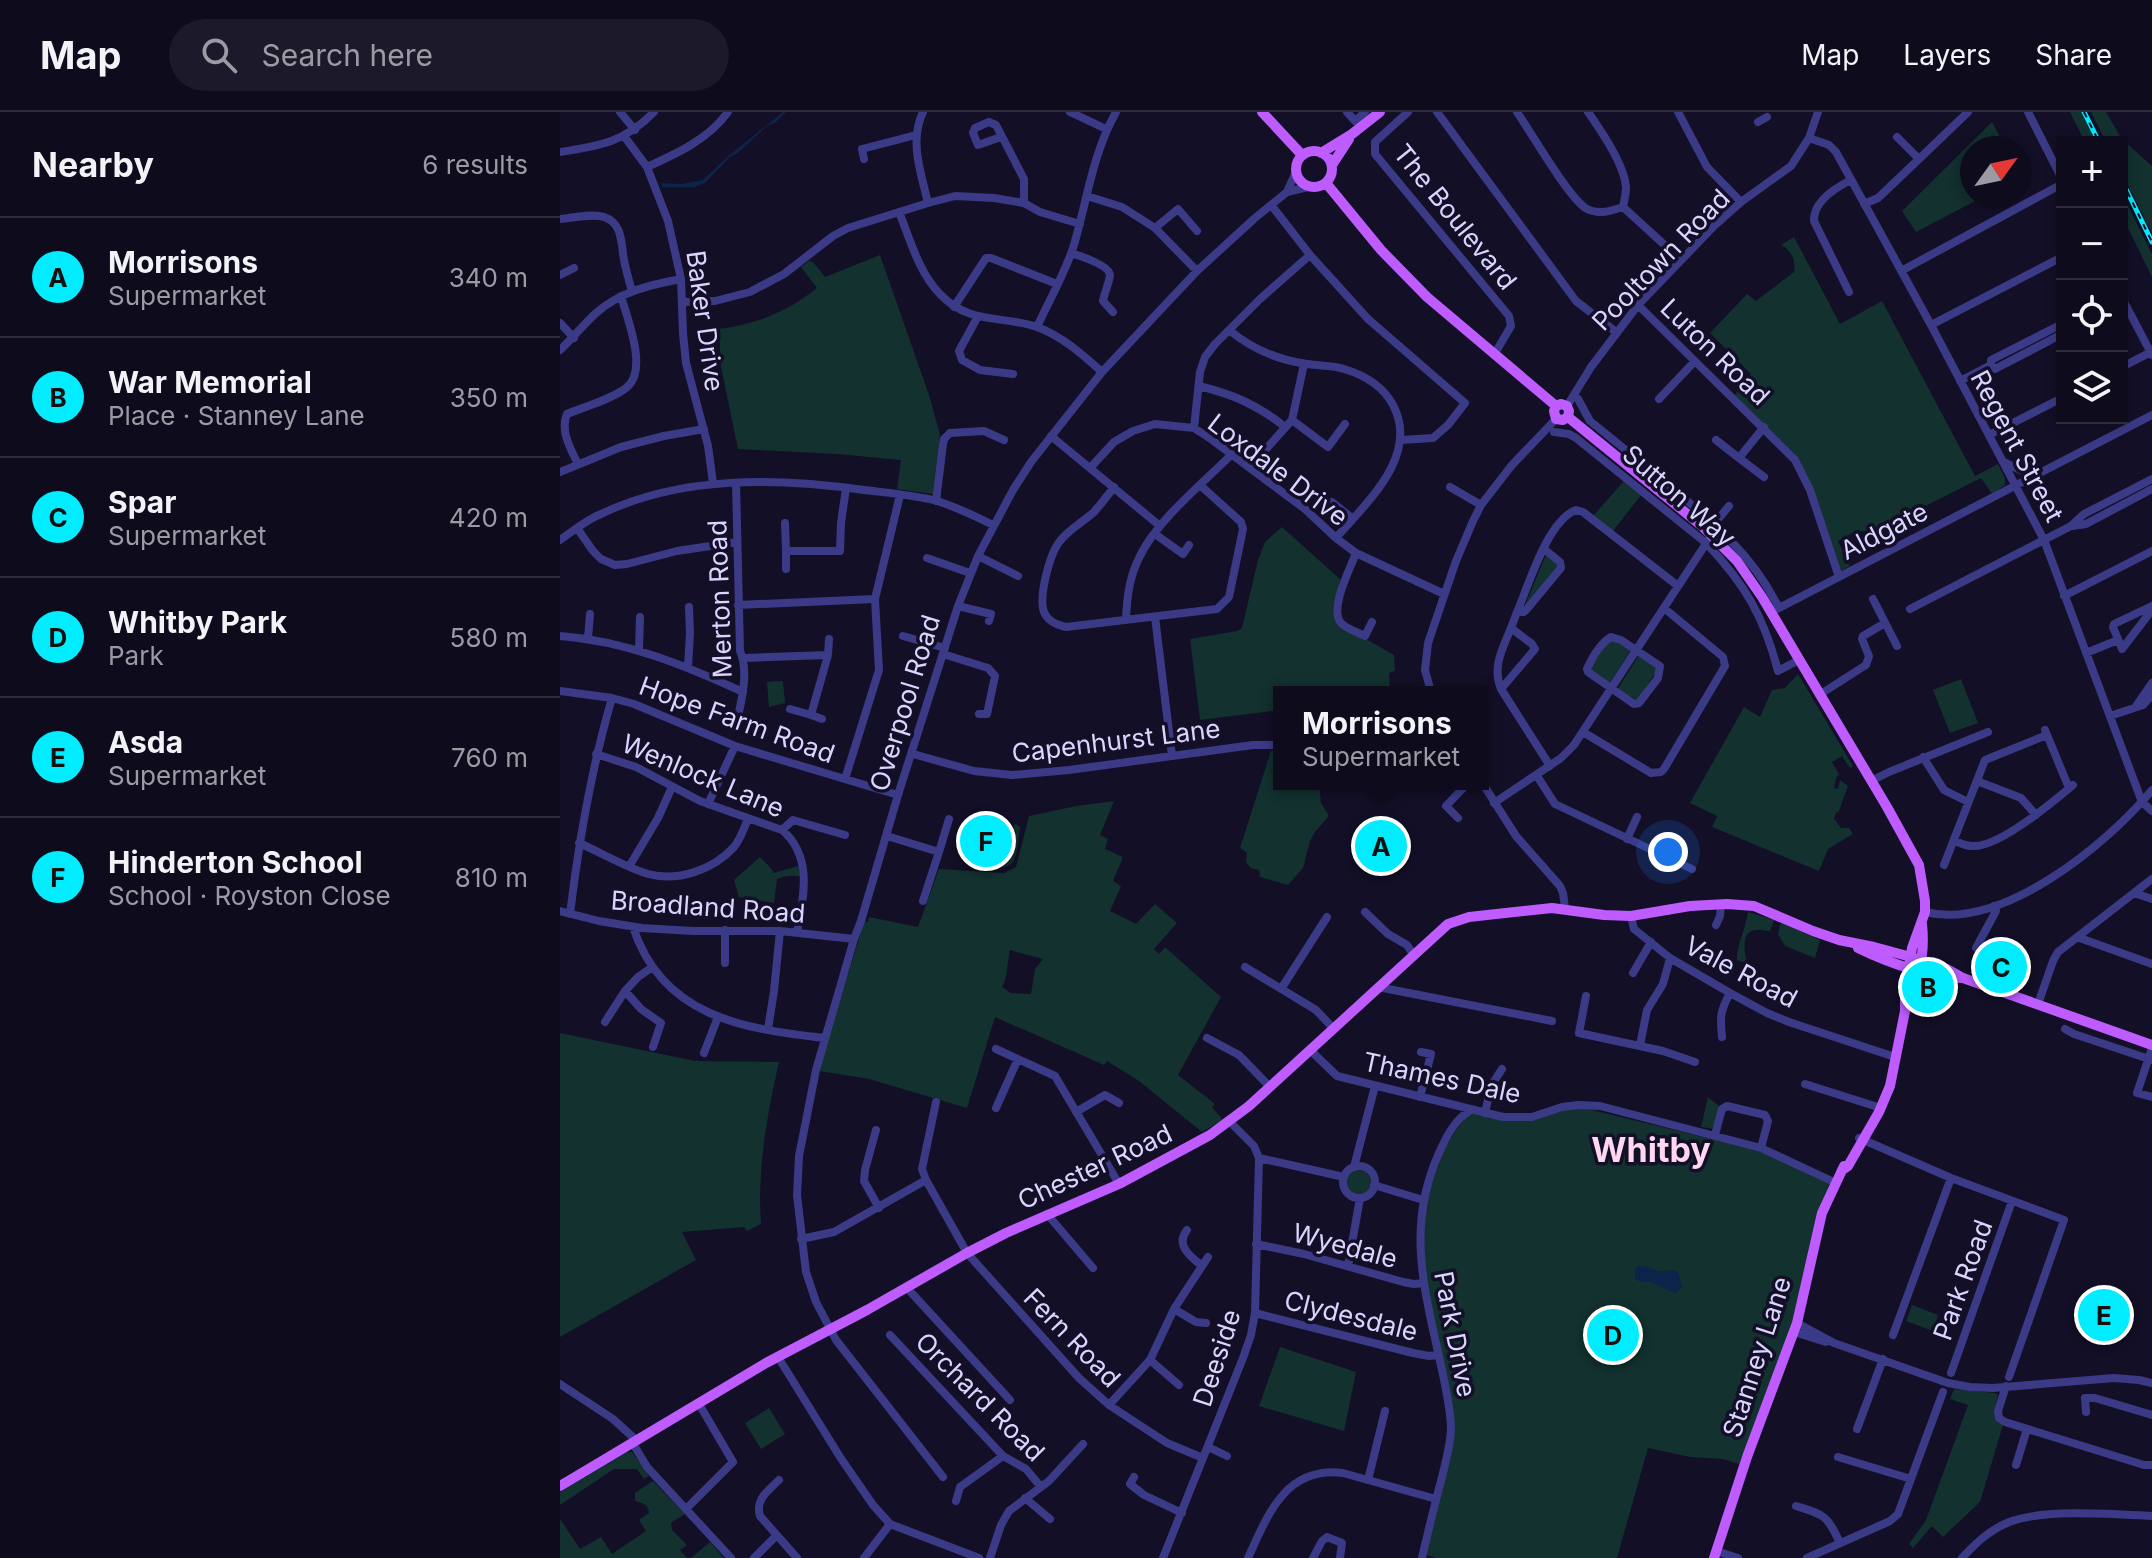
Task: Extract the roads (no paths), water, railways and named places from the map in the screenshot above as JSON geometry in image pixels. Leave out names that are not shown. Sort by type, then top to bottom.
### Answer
[{"type":"main road","points":[[1262,112],[1302,155]]},
{"type":"main road","points":[[1321,153],[1380,112]]},
{"type":"main road","points":[[1332,165],[1321,153],[1313,151],[1302,155],[1296,166],[1298,179],[1308,187],[1326,183],[1332,165],[1352,134]]},
{"type":"main road","name":"Sutton Way","points":[[1326,183],[1381,250],[1418,288],[1737,561],[1775,610],[1799,660],[1919,865],[1923,882],[1923,917],[1916,964]]},
{"type":"main road","name":"Chester Road","points":[[560,1486],[778,1357],[967,1253],[1047,1214],[1119,1184],[1210,1135],[1270,1087],[1448,924],[1464,919],[1522,910],[1565,908],[1631,916],[1690,906],[1754,906],[1848,942],[1873,955],[1947,969],[1963,978],[2152,1046]]},
{"type":"main road","name":"Stanney Lane","points":[[1715,1554],[1747,1457],[1796,1328],[1822,1213],[1842,1170],[1890,1086],[1905,1011],[1914,992],[1916,964]]},
{"type":"main road","name":"Stanney Lane","points":[[1879,1107],[1895,1057]]},
{"type":"street","points":[[620,112],[635,130]]},
{"type":"street","points":[[560,152],[607,143],[624,136],[654,112]]},
{"type":"street","points":[[647,167],[693,143],[728,112]]},
{"type":"street","points":[[923,112],[916,135],[928,203]]},
{"type":"street","points":[[1070,112],[1106,129]]},
{"type":"street","points":[[1037,327],[1071,253],[1093,165],[1106,129],[1116,112]]},
{"type":"street","points":[[1347,112],[1355,121],[1365,112]]},
{"type":"street","name":"The Boulevard","points":[[1408,112],[1380,135],[1375,142],[1375,154],[1509,316],[1511,326],[1494,355]]},
{"type":"street","name":"The Boulevard","points":[[1437,112],[1576,301],[1616,332]]},
{"type":"street","points":[[1517,112],[1581,205],[1598,212],[1623,207]]},
{"type":"street","points":[[1588,112],[1614,156],[1626,186],[1623,207]]},
{"type":"street","points":[[1678,112],[1707,167],[1741,202]]},
{"type":"street","name":"Pooltown Road","points":[[1429,686],[1425,670],[1426,655],[1444,594],[1481,505],[1524,451],[1562,412],[1591,367],[1638,305],[1714,226],[1791,166],[1809,138],[1818,112]]},
{"type":"street","points":[[1864,204],[1878,198],[1968,112]]},
{"type":"street","points":[[2028,112],[2056,170]]},
{"type":"street","points":[[861,150],[916,135]]},
{"type":"street","name":"Baker Drive","points":[[624,136],[647,167],[668,221],[681,279],[686,363],[704,429],[713,483]]},
{"type":"street","points":[[1001,137],[1024,179],[1024,203]]},
{"type":"street","points":[[1897,137],[1919,159]]},
{"type":"street","name":"Regent Street","points":[[1809,138],[1829,145],[1836,152],[2044,540],[2142,802]]},
{"type":"street","name":"Overpool Road","points":[[943,1477],[836,1340],[812,1293],[806,1272],[797,1195],[799,1156],[809,1099],[825,1038],[958,606],[993,525],[1051,436],[1102,372],[1197,271],[1287,192],[1296,172]]},
{"type":"street","points":[[1849,292],[1813,215],[1830,193],[1851,180]]},
{"type":"street","points":[[1901,271],[2056,185]]},
{"type":"street","name":"Overpool Road","points":[[1287,192],[1308,187]]},
{"type":"street","points":[[683,302],[715,301],[750,292],[784,274],[833,236],[863,222],[955,196],[1024,203],[1040,212],[1080,224]]},
{"type":"street","points":[[1087,196],[1122,207],[1155,228],[1197,271]]},
{"type":"street","points":[[876,206],[880,218]]},
{"type":"street","points":[[1272,206],[1310,255],[1383,334],[1465,403],[1433,438],[1401,440]]},
{"type":"street","points":[[1623,207],[1681,260]]},
{"type":"street","points":[[1155,228],[1178,209],[1197,231]]},
{"type":"street","points":[[899,212],[927,275],[941,296],[954,307],[977,318],[1037,327],[1070,345],[1102,372]]},
{"type":"street","points":[[560,219],[597,216],[613,222],[620,232],[632,291]]},
{"type":"street","points":[[1071,253],[1103,266],[1109,272],[1103,301],[1113,312]]},
{"type":"street","points":[[1194,428],[1200,372],[1205,357],[1260,299],[1310,255]]},
{"type":"street","points":[[954,307],[986,258],[1057,284]]},
{"type":"street","points":[[1931,325],[2056,260]]},
{"type":"street","points":[[560,275],[574,268]]},
{"type":"street","points":[[560,350],[593,315],[621,296],[681,279]]},
{"type":"street","points":[[578,464],[562,430],[564,417],[626,387],[635,374],[633,337],[621,296]]},
{"type":"street","name":"Luton Road","points":[[1638,305],[1795,460],[1810,490],[1839,577]]},
{"type":"street","points":[[2128,309],[2151,353],[2128,364]]},
{"type":"street","points":[[977,318],[959,351],[962,360],[980,370],[1009,371]]},
{"type":"street","points":[[560,323],[574,338]]},
{"type":"street","points":[[2041,340],[2056,329]]},
{"type":"street","points":[[1229,330],[1276,358],[1340,368],[1371,381],[1395,409],[1401,440],[1395,462],[1378,488],[1336,538]]},
{"type":"street","points":[[1960,381],[1991,365],[1991,360],[2056,336]]},
{"type":"street","points":[[1659,399],[1695,361]]},
{"type":"street","points":[[1250,467],[1292,420],[1304,364]]},
{"type":"street","points":[[1199,386],[1228,393],[1250,403],[1285,427]]},
{"type":"street","name":"Sutton Way","points":[[1578,399],[1590,421],[1739,546],[1758,571],[1775,610]]},
{"type":"street","points":[[1989,435],[2056,401]]},
{"type":"street","name":"Aldgate","points":[[1775,610],[2152,415]]},
{"type":"street","points":[[1292,420],[1328,447],[1345,424]]},
{"type":"street","name":"Loxdale Drive","points":[[1091,467],[1114,442],[1133,431],[1155,424],[1194,428],[1305,509],[1356,553],[1444,594]]},
{"type":"street","name":"Luton Road","points":[[1739,458],[1764,427]]},
{"type":"street","points":[[560,472],[641,441],[704,429]]},
{"type":"street","points":[[936,501],[943,444],[947,436],[952,432],[977,430],[1003,437]]},
{"type":"street","name":"Sutton Way","points":[[1554,432],[1565,431],[1576,438],[1709,539],[1755,606],[1768,634],[1778,671],[1799,660]]},
{"type":"street","points":[[1051,436],[1114,487],[1183,554],[1189,545]]},
{"type":"street","points":[[1716,440],[1764,477]]},
{"type":"street","points":[[1126,619],[1127,594],[1143,549],[1157,530],[1231,455]]},
{"type":"street","points":[[2004,462],[2024,472],[2040,474]]},
{"type":"street","points":[[2129,496],[2152,479]]},
{"type":"street","points":[[560,540],[598,515],[626,503],[713,483],[797,484],[900,495],[936,501],[993,525]]},
{"type":"street","name":"Merton Road","points":[[736,483],[740,651],[744,658],[739,712]]},
{"type":"street","points":[[1114,487],[1094,511],[1060,540],[1050,561],[1042,600],[1043,612],[1050,621],[1066,627],[1217,609],[1229,597],[1243,529],[1241,522],[1201,486]]},
{"type":"street","points":[[1450,487],[1481,505]]},
{"type":"street","points":[[786,551],[845,551],[841,523],[846,488]]},
{"type":"street","points":[[1910,609],[2071,526],[2084,514],[2152,489]]},
{"type":"street","points":[[845,779],[879,670],[875,599],[900,495]]},
{"type":"street","points":[[1332,502],[1353,519]]},
{"type":"street","name":"Sutton Way","points":[[1715,523],[1729,506]]},
{"type":"street","points":[[1550,766],[1501,689],[1496,670],[1517,612],[1557,526],[1571,512],[1583,512],[1678,586]]},
{"type":"street","points":[[785,523],[786,569]]},
{"type":"street","points":[[577,528],[601,559],[615,565],[737,542]]},
{"type":"street","points":[[1494,803],[1561,758],[1583,732],[1709,539]]},
{"type":"street","points":[[1517,612],[1527,609],[1561,568],[1560,562],[1544,549]]},
{"type":"street","points":[[2064,596],[2152,551]]},
{"type":"street","points":[[1356,553],[1336,615],[1339,622],[1365,636],[1372,622]]},
{"type":"street","points":[[978,556],[1014,577]]},
{"type":"street","points":[[927,558],[970,573]]},
{"type":"street","points":[[738,605],[875,599]]},
{"type":"street","points":[[1873,599],[1897,646]]},
{"type":"street","points":[[958,606],[991,614],[989,621]]},
{"type":"street","points":[[688,667],[689,607]]},
{"type":"street","points":[[1583,732],[1651,773],[1657,774],[1664,769],[1725,666],[1723,657],[1664,608]]},
{"type":"street","points":[[2152,608],[2122,649],[2114,624],[2152,608]]},
{"type":"street","points":[[588,638],[590,614]]},
{"type":"street","points":[[639,650],[640,617]]},
{"type":"street","points":[[1155,617],[1172,756]]},
{"type":"street","points":[[1819,695],[1866,665],[1869,656],[1862,639],[1867,632],[1885,623]]},
{"type":"street","points":[[1501,689],[1535,649],[1511,628]]},
{"type":"street","points":[[560,636],[588,638],[639,650],[688,667],[743,692]]},
{"type":"street","points":[[903,636],[992,671],[995,676],[987,714],[979,714]]},
{"type":"street","points":[[1611,637],[1660,666],[1658,678],[1642,701],[1634,704],[1611,688],[1591,676],[1587,669],[1611,637]]},
{"type":"street","points":[[811,715],[828,655],[829,639]]},
{"type":"street","points":[[2086,653],[2118,640]]},
{"type":"street","points":[[744,658],[828,655]]},
{"type":"street","points":[[2136,706],[2152,683]]},
{"type":"street","name":"Hope Farm Road","points":[[560,691],[612,698],[655,711],[735,746],[898,795]]},
{"type":"street","points":[[2110,716],[2143,705],[2152,695]]},
{"type":"street","points":[[570,914],[579,843],[596,754],[612,698]]},
{"type":"street","points":[[790,709],[822,719]]},
{"type":"street","points":[[1871,781],[1988,732]]},
{"type":"street","points":[[1942,861],[1954,840],[1983,762],[2046,733],[2071,786],[2036,815],[1982,845],[1970,846],[1954,840]]},
{"type":"street","name":"Capenhurst Lane","points":[[913,754],[974,771],[1012,775],[1273,745]]},
{"type":"street","points":[[708,804],[735,746]]},
{"type":"street","name":"Wenlock Lane","points":[[596,754],[636,767],[708,804],[782,830],[798,850],[805,884],[797,932]]},
{"type":"street","points":[[1923,757],[1944,790],[1968,802]]},
{"type":"street","points":[[1537,776],[1555,804],[1692,869]]},
{"type":"street","points":[[1977,781],[2021,798],[2036,815]]},
{"type":"street","points":[[630,865],[672,787]]},
{"type":"street","points":[[1458,818],[1446,806],[1461,790]]},
{"type":"street","points":[[1486,790],[1516,836],[1560,886],[1565,908]]},
{"type":"street","points":[[1923,917],[1956,915],[1994,906],[2035,888],[2107,838],[2152,790]]},
{"type":"street","points":[[2142,802],[2152,811]]},
{"type":"street","points":[[1627,839],[1637,817]]},
{"type":"street","points":[[579,843],[649,874],[669,877],[700,870],[721,859],[736,845],[748,819]]},
{"type":"street","points":[[923,901],[949,819]]},
{"type":"street","points":[[782,830],[793,820],[841,836]]},
{"type":"street","points":[[887,836],[939,852]]},
{"type":"street","points":[[2038,1004],[2058,952],[2152,879]]},
{"type":"street","points":[[2134,893],[2152,899]]},
{"type":"street","points":[[1721,904],[1721,920]]},
{"type":"street","points":[[1976,948],[1996,911],[1994,906]]},
{"type":"street","name":"Broadland Road","points":[[560,911],[633,927],[780,931],[854,939]]},
{"type":"street","points":[[1365,912],[1388,934],[1407,945],[1413,954]]},
{"type":"street","name":"Vale Road","points":[[1631,916],[1634,929],[1670,958],[1767,1013],[1895,1057]]},
{"type":"street","points":[[1281,989],[1327,917]]},
{"type":"street","points":[[633,927],[651,968],[683,999],[718,1017],[825,1038]]},
{"type":"street","points":[[725,930],[725,963]]},
{"type":"street","points":[[768,1029],[780,931]]},
{"type":"street","points":[[2077,937],[2152,964]]},
{"type":"street","points":[[1633,973],[1651,942]]},
{"type":"street","points":[[1640,1045],[1647,1010],[1663,984],[1670,958]]},
{"type":"street","points":[[1245,967],[1316,1010],[1333,1028]]},
{"type":"street","points":[[605,1022],[625,991],[651,968]]},
{"type":"street","points":[[1377,987],[1552,1021]]},
{"type":"street","points":[[625,991],[641,1009],[661,1023],[653,1047]]},
{"type":"street","points":[[1722,1037],[1716,1026],[1730,993]]},
{"type":"street","points":[[1588,1002],[1579,1033],[1663,1051],[1691,1064]]},
{"type":"street","points":[[704,1053],[718,1017]]},
{"type":"street","points":[[2065,1029],[2150,1059]]},
{"type":"street","points":[[1207,1038],[1239,1055],[1270,1087]]},
{"type":"street","points":[[2152,1046],[2137,1093],[2152,1097]]},
{"type":"street","points":[[996,1049],[1055,1076],[1119,1184]]},
{"type":"street","name":"Thames Dale","points":[[1310,1050],[1337,1076],[1375,1086],[1503,1117],[1523,1118],[1578,1105],[1600,1106],[1761,1148],[1836,1183]]},
{"type":"street","points":[[1421,1052],[1441,1057]]},
{"type":"street","points":[[1420,1097],[1431,1054]]},
{"type":"street","points":[[996,1108],[1018,1059]]},
{"type":"street","points":[[1485,1113],[1491,1086],[1502,1069]]},
{"type":"street","points":[[1805,1084],[1879,1107]]},
{"type":"street","points":[[1354,1167],[1364,1168],[1373,1177],[1374,1185],[1369,1195],[1360,1198],[1350,1196],[1345,1191],[1344,1177],[1354,1167],[1375,1086]]},
{"type":"street","points":[[1076,1112],[1105,1095],[1119,1103]]},
{"type":"street","points":[[801,1239],[834,1232],[926,1180],[922,1169],[936,1102]]},
{"type":"street","points":[[1450,1104],[1456,1111],[1457,1122]]},
{"type":"street","points":[[1715,1135],[1722,1109],[1727,1106],[1765,1115],[1768,1121],[1761,1148]]},
{"type":"street","name":"Park Drive","points":[[1422,1558],[1451,1430],[1449,1403],[1420,1255],[1423,1200],[1443,1144],[1457,1122],[1472,1110]]},
{"type":"street","points":[[1230,1122],[1254,1146],[1259,1158],[1344,1177]]},
{"type":"street","points":[[876,1130],[864,1181],[879,1208]]},
{"type":"street","points":[[1861,1139],[1951,1178],[2064,1220],[2007,1382],[1998,1411],[1999,1418],[2152,1465]]},
{"type":"street","name":"Deeside","points":[[1163,1558],[1247,1347],[1255,1313],[1259,1158]]},
{"type":"street","points":[[1893,1335],[1951,1178]]},
{"type":"street","name":"Fern Road","points":[[926,1180],[967,1253],[1079,1378],[1109,1405],[1167,1443],[1203,1458]]},
{"type":"street","points":[[1374,1185],[1423,1200]]},
{"type":"street","points":[[1348,1266],[1360,1198]]},
{"type":"street","name":"Park Road","points":[[1951,1373],[2012,1201]]},
{"type":"street","points":[[1047,1214],[1093,1268]]},
{"type":"street","points":[[1184,1230],[1185,1250],[1202,1266]]},
{"type":"street","name":"Wyedale","points":[[1256,1244],[1403,1282],[1424,1283]]},
{"type":"street","points":[[1109,1405],[1150,1360],[1174,1309],[1208,1257]]},
{"type":"street","points":[[907,1288],[1010,1400]]},
{"type":"street","points":[[1174,1309],[1201,1326]]},
{"type":"street","name":"Clydesdale","points":[[1255,1313],[1413,1353],[1438,1355]]},
{"type":"street","points":[[1796,1328],[1948,1383],[1970,1387],[2007,1382],[2114,1378],[2152,1383]]},
{"type":"street","name":"Orchard Road","points":[[890,1335],[1003,1456],[1026,1469],[1041,1487]]},
{"type":"street","points":[[778,1357],[848,1469],[890,1524],[979,1558]]},
{"type":"street","points":[[1857,1429],[1883,1359]]},
{"type":"street","points":[[1150,1360],[1180,1384]]},
{"type":"street","points":[[562,1389],[613,1419],[634,1441],[647,1467],[731,1558]]},
{"type":"street","points":[[1807,1558],[1890,1521],[1898,1514],[1943,1392]]},
{"type":"street","points":[[2086,1412],[2085,1398],[2095,1398],[2152,1415]]},
{"type":"street","points":[[687,1508],[733,1462],[699,1404]]},
{"type":"street","points":[[1368,1480],[1385,1411]]},
{"type":"street","points":[[2016,1465],[2027,1429]]},
{"type":"street","points":[[990,1558],[1009,1511],[1049,1481],[1083,1444]]},
{"type":"street","points":[[1208,1447],[1227,1456]]},
{"type":"street","points":[[956,1501],[957,1485],[1003,1456]]},
{"type":"street","points":[[1838,1457],[1911,1479]]},
{"type":"street","points":[[1248,1558],[1271,1510],[1290,1487],[1303,1479],[1331,1471],[1436,1499]]},
{"type":"street","points":[[779,1480],[759,1500],[760,1516],[797,1558]]},
{"type":"street","points":[[1130,1481],[1144,1495],[1182,1513]]},
{"type":"street","points":[[1025,1498],[1050,1519]]},
{"type":"street","points":[[1796,1506],[1825,1516],[1840,1543]]},
{"type":"street","points":[[1962,1558],[1996,1528],[2016,1520],[2057,1514],[2152,1516]]},
{"type":"street","points":[[864,1558],[890,1524]]},
{"type":"street","points":[[754,1558],[777,1535]]},
{"type":"street","points":[[1313,1558],[1327,1537],[1342,1543],[1340,1558]]},
{"type":"street","points":[[1715,1554],[1738,1558]]},
{"type":"water","points":[[786,112],[730,157],[705,183],[694,187],[662,187],[662,183],[682,184],[703,180],[727,157]]},
{"type":"water","points":[[1638,1266],[1678,1272],[1682,1287],[1676,1293],[1635,1279]]},
{"type":"railway","points":[[2084,112],[2096,136]]},
{"type":"railway","points":[[2128,193],[2152,242]]},
{"type":"place","name":"Hinderton School","points":[[986,841]]},
{"type":"place","name":"Morrisons","points":[[1381,846]]},
{"type":"place","name":"Spar","points":[[2001,967]]},
{"type":"place","name":"War Memorial","points":[[1928,987]]},
{"type":"place","name":"Asda","points":[[2104,1315]]},
{"type":"place","name":"Whitby Park","points":[[1613,1335]]},
{"type":"district","name":"Whitby","points":[[1651,1150]]}]
